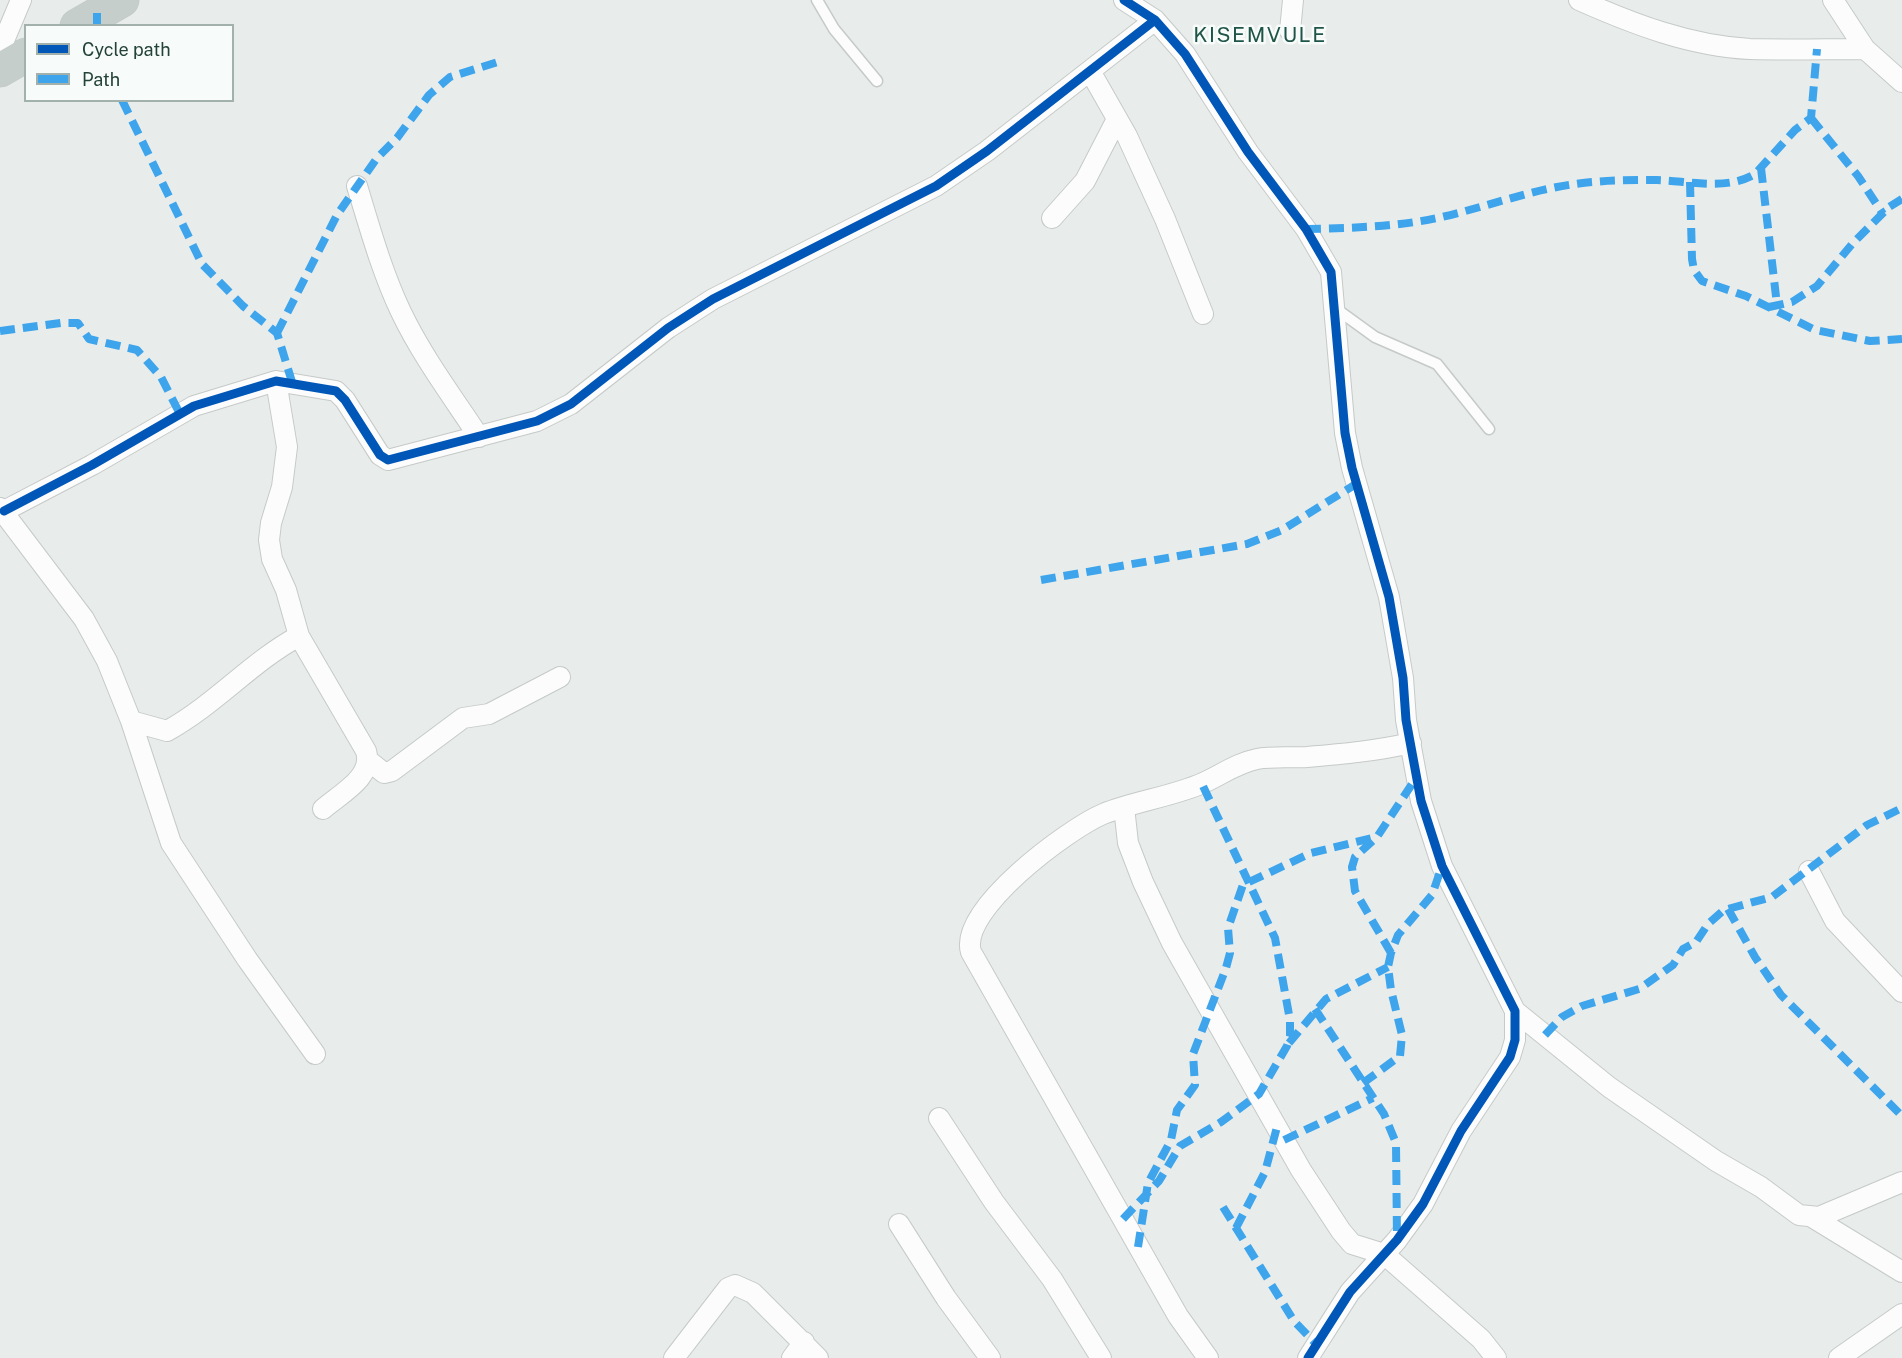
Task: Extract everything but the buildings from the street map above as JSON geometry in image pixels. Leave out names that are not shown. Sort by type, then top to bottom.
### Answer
[{"type":"highway","points":[[80,24],[122,0]]},
{"type":"highway","points":[[0,70],[24,57]]},
{"type":"street","points":[[0,50],[21,0]]},
{"type":"street","points":[[1124,0],[1155,20],[1185,54],[1248,152],[1306,229],[1331,272],[1345,433],[1352,468],[1389,597],[1410,743],[1421,801],[1442,866],[1515,1011],[1609,1087],[1716,1161],[1761,1187],[1793,1212],[1805,1218],[1840,1209],[1902,1182]]},
{"type":"street","points":[[1290,31],[1293,0]]},
{"type":"street","points":[[1579,0],[1631,24],[1682,39],[1748,49],[1865,49]]},
{"type":"street","points":[[1833,0],[1865,49],[1902,82]]},
{"type":"street","points":[[315,1054],[247,959],[171,843],[131,721],[107,661],[84,619],[2,509],[92,465],[194,406],[276,381],[336,391],[345,400],[380,455],[388,460],[479,437],[554,414],[571,404],[668,328],[713,299],[936,186],[987,151],[1155,20]]},
{"type":"street","points":[[1090,71],[1117,119],[1165,219],[1203,314]]},
{"type":"street","points":[[1052,218],[1085,181],[1117,119]]},
{"type":"street","points":[[357,186],[375,245],[402,312],[418,343],[479,437]]},
{"type":"street","points":[[276,381],[287,447],[282,487],[271,523],[270,549],[286,590],[299,636],[366,751],[369,761],[366,772],[322,810]]},
{"type":"street","points":[[131,721],[154,730],[166,730],[213,702],[264,656],[299,636]]},
{"type":"street","points":[[369,761],[384,773],[392,771],[464,718],[489,714],[560,677]]},
{"type":"street","points":[[1208,1358],[1178,1316],[969,946],[973,927],[1023,869],[1076,829],[1102,814],[1202,784],[1228,770],[1260,759],[1370,753],[1410,743]]},
{"type":"street","points":[[1124,807],[1128,843],[1143,882],[1172,943],[1300,1170],[1348,1240],[1362,1249],[1384,1254],[1481,1339],[1496,1358]]},
{"type":"street","points":[[1809,871],[1835,921],[1899,981]]},
{"type":"street","points":[[1308,1358],[1350,1292],[1384,1254],[1423,1204],[1461,1131],[1510,1057],[1515,1040],[1515,1011]]},
{"type":"street","points":[[939,1118],[994,1202],[1052,1279],[1101,1358]]},
{"type":"street","points":[[1812,1217],[1902,1272]]},
{"type":"street","points":[[899,1224],[946,1298],[990,1358]]},
{"type":"street","points":[[674,1358],[728,1288],[735,1285],[753,1293],[798,1350],[818,1358]]},
{"type":"street","points":[[1839,1358],[1902,1314]]},
{"type":"lane","points":[[817,0],[834,29],[877,81]]},
{"type":"lane","points":[[1335,308],[1375,337],[1437,364],[1489,429]]},
{"type":"marked path","points":[[97,13],[97,24]]},
{"type":"marked path","points":[[1306,229],[1409,223],[1574,184],[1641,180],[1720,184],[1744,179],[1755,174],[1795,130],[1811,118],[1817,49]]},
{"type":"marked path","points":[[277,333],[337,215],[377,158],[397,138],[429,95],[450,77],[501,61]]},
{"type":"marked path","points":[[123,102],[202,264],[243,306],[277,333],[292,382]]},
{"type":"marked path","points":[[1811,118],[1858,176],[1883,214]]},
{"type":"marked path","points":[[1761,168],[1777,305]]},
{"type":"marked path","points":[[1690,182],[1692,259],[1694,270],[1702,281],[1746,296],[1815,330],[1870,341],[1902,339]]},
{"type":"marked path","points":[[1769,307],[1792,302],[1817,286],[1853,243],[1889,207],[1902,199]]},
{"type":"marked path","points":[[0,331],[78,323],[89,339],[137,350],[161,377],[180,414]]},
{"type":"marked path","points":[[1041,580],[1247,544],[1282,530],[1356,484]]},
{"type":"marked path","points":[[1391,953],[1355,891],[1352,867],[1355,857],[1377,837],[1416,778]]},
{"type":"marked path","points":[[1123,1219],[1159,1181],[1180,1146],[1221,1122],[1259,1094],[1287,1046],[1290,1036],[1290,1020],[1275,938],[1202,784]]},
{"type":"marked path","points":[[1545,1035],[1562,1017],[1582,1006],[1639,989],[1673,965],[1683,949],[1696,942],[1708,924],[1724,910],[1772,897],[1867,825],[1902,808]]},
{"type":"marked path","points":[[1249,882],[1311,853],[1376,837]]},
{"type":"marked path","points":[[1363,1083],[1400,1056],[1402,1035],[1388,967],[1391,953],[1398,935],[1432,895],[1442,866]]},
{"type":"marked path","points":[[1138,1247],[1148,1183],[1171,1140],[1177,1110],[1195,1085],[1193,1054],[1226,968],[1230,953],[1228,928],[1246,876]]},
{"type":"marked path","points":[[1728,909],[1755,957],[1781,995],[1902,1116]]},
{"type":"marked path","points":[[1289,1043],[1326,999],[1388,967]]},
{"type":"marked path","points":[[1315,1009],[1384,1114],[1396,1143],[1397,1238]]},
{"type":"marked path","points":[[1284,1140],[1373,1098]]},
{"type":"marked path","points":[[1236,1228],[1265,1172],[1277,1127]]},
{"type":"marked path","points":[[1223,1207],[1294,1321],[1317,1345]]},
{"type":"cycle path","points":[[1124,0],[1155,20],[1185,54],[1248,152],[1306,229],[1331,272],[1345,433],[1352,468],[1389,597],[1403,678],[1406,720],[1421,801],[1442,866],[1515,1011],[1515,1040],[1510,1057],[1461,1131],[1423,1204],[1397,1240],[1350,1292],[1308,1358]]},
{"type":"cycle path","points":[[4,511],[92,465],[194,406],[276,381],[336,391],[345,400],[380,455],[388,460],[537,421],[571,404],[668,328],[713,299],[936,186],[987,151],[1155,20]]},
{"type":"district","name":"KISEMVULE","points":[[1260,36]]}]
